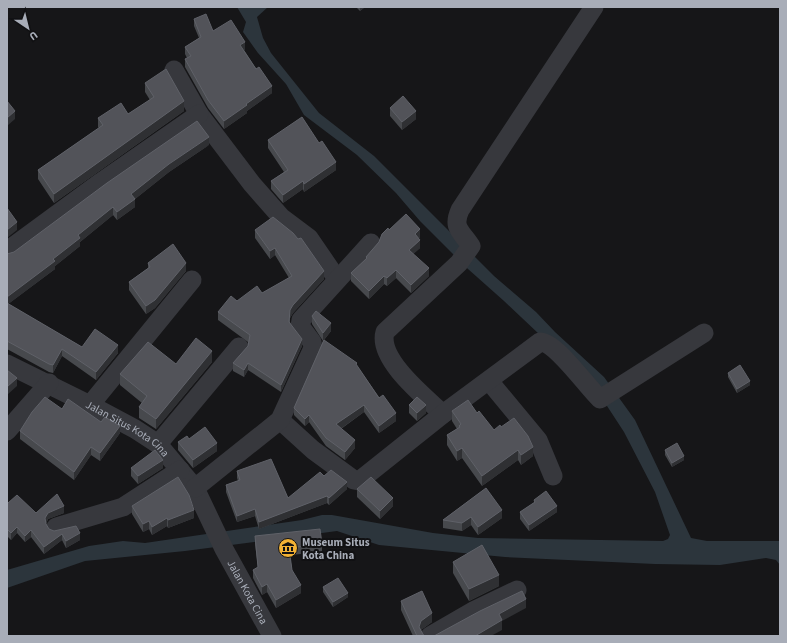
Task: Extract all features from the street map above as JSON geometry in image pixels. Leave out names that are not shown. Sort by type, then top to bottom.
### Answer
[{"type":"street","points":[[443,414],[405,377],[392,361],[386,349],[384,335],[389,327],[459,263],[471,246],[456,226],[456,219],[460,210],[594,7]]},
{"type":"street","points":[[174,70],[199,114],[271,207],[314,244],[337,279]]},
{"type":"street","points":[[7,251],[101,182],[199,114]]},
{"type":"street","points":[[195,488],[280,420],[313,348],[312,342],[300,326],[301,320],[371,243]]},
{"type":"street","points":[[90,405],[192,280]]},
{"type":"street","points":[[280,420],[313,450],[354,480],[359,481],[443,414],[537,344],[543,342],[558,353],[600,399],[618,386],[704,333]]},
{"type":"street","points":[[158,444],[239,347]]},
{"type":"street","name":"Jalan Situs Kota Cina","points":[[7,364],[49,383],[135,429],[158,444],[195,488],[214,528]]},
{"type":"street","points":[[489,381],[538,440],[553,476]]},
{"type":"street","points":[[7,431],[49,383]]},
{"type":"street","points":[[56,527],[123,508],[180,470]]},
{"type":"street","name":"Jalan Kota Cina","points":[[214,528],[272,636]]},
{"type":"street","points":[[430,636],[475,610],[517,590]]},
{"type":"shaded area","points":[[237,7],[268,7],[257,17],[263,38],[271,53],[319,113],[374,156],[494,276],[536,312],[555,332],[604,377],[635,420],[691,538],[707,541],[780,541],[780,565],[776,560],[766,558],[720,565],[655,564],[505,557],[379,545],[337,531],[185,551],[85,561],[7,588],[7,570],[89,546],[123,541],[145,543],[302,520],[322,515],[332,515],[433,533],[478,538],[663,541],[668,539],[670,535],[655,492],[624,432],[594,386],[468,269],[420,221],[396,193],[357,155],[304,115],[286,84],[258,53],[243,32],[246,22]]},
{"type":"building","points":[[206,14],[213,31],[231,20],[245,42],[240,45],[256,69],[259,67],[272,86],[224,121],[208,100],[185,59],[191,56],[185,47],[201,37],[194,19]]},
{"type":"building","points":[[166,69],[184,101],[54,194],[38,170],[103,125],[98,118],[121,103],[128,114],[154,97],[145,83]]},
{"type":"building","points":[[403,96],[416,111],[402,122],[390,108]]},
{"type":"building","points":[[7,101],[15,111],[7,118]]},
{"type":"building","points":[[302,117],[319,143],[322,141],[336,162],[304,184],[303,181],[283,195],[271,181],[288,170],[268,140]]},
{"type":"building","points":[[197,121],[209,137],[169,164],[131,194],[135,199],[117,212],[113,207],[78,235],[80,238],[53,259],[55,261],[7,297],[7,254],[14,252],[107,183]]},
{"type":"building","points":[[7,208],[17,222],[7,230]]},
{"type":"building","points":[[406,214],[420,229],[415,234],[420,240],[409,250],[429,268],[411,285],[396,270],[387,278],[384,276],[369,291],[351,273],[367,258],[366,257],[379,242],[382,234],[388,228],[389,230]]},
{"type":"building","points":[[273,217],[293,233],[298,239],[301,238],[324,271],[290,310],[289,322],[302,339],[281,385],[248,363],[244,370],[233,363],[248,346],[250,335],[218,312],[231,296],[237,301],[257,286],[262,293],[292,276],[275,248],[270,251],[255,230]]},
{"type":"building","points":[[173,244],[186,263],[155,300],[146,306],[129,282],[150,267],[148,263]]},
{"type":"building","points":[[7,303],[82,347],[95,329],[118,345],[96,372],[62,349],[53,365],[49,364],[7,341]]},
{"type":"building","points":[[316,311],[331,323],[323,333],[312,316]]},
{"type":"building","points":[[196,338],[212,351],[156,419],[139,407],[147,396],[120,374],[148,342],[176,364]]},
{"type":"building","points":[[324,340],[357,363],[356,364],[379,398],[383,395],[396,413],[379,426],[364,405],[336,424],[355,440],[345,452],[326,438],[309,415],[305,419],[294,408]]},
{"type":"building","points":[[740,365],[750,381],[737,389],[728,373]]},
{"type":"building","points":[[7,370],[17,378],[7,387]]},
{"type":"building","points":[[45,397],[62,409],[68,399],[101,422],[105,417],[120,426],[100,453],[91,447],[74,472],[20,431],[32,412]]},
{"type":"building","points":[[417,397],[426,405],[417,413],[409,405]]},
{"type":"building","points":[[468,400],[477,413],[479,411],[494,430],[500,425],[501,427],[514,418],[528,436],[533,447],[521,455],[518,450],[482,476],[462,448],[457,451],[447,435],[460,427],[459,426],[461,424],[452,411]]},
{"type":"building","points":[[205,427],[217,443],[193,460],[178,442],[187,436],[189,439]]},
{"type":"building","points":[[677,443],[684,456],[672,463],[665,450]]},
{"type":"building","points":[[155,450],[163,460],[138,476],[131,468]]},
{"type":"building","points":[[271,459],[288,498],[320,472],[324,476],[331,470],[347,482],[329,498],[327,496],[259,522],[255,509],[237,516],[226,485],[240,480],[237,471]]},
{"type":"building","points":[[178,477],[189,495],[194,510],[168,520],[167,518],[152,527],[149,521],[143,524],[132,506]]},
{"type":"building","points":[[371,477],[393,498],[380,511],[357,489]]},
{"type":"building","points":[[486,488],[502,510],[478,527],[471,517],[462,523],[443,520]]},
{"type":"building","points":[[546,491],[557,506],[529,525],[520,512],[535,502],[534,500]]},
{"type":"building","points":[[57,494],[64,506],[48,513],[45,518],[46,524],[49,529],[54,531],[76,526],[80,533],[66,541],[62,534],[44,547],[31,530],[25,536],[17,527],[11,533],[7,529],[7,502],[8,503],[17,495],[36,513]]},
{"type":"building","points":[[320,529],[322,544],[289,548],[292,570],[301,585],[276,600],[267,584],[262,587],[253,570],[258,567],[255,536]]},
{"type":"building","points":[[482,545],[499,575],[469,589],[453,562]]},
{"type":"building","points":[[338,578],[348,593],[333,602],[323,587]]},
{"type":"building","points":[[422,591],[432,613],[421,621],[419,627],[424,636],[417,636],[401,601]]},
{"type":"building","points":[[522,591],[526,599],[499,614],[502,620],[475,636],[434,636],[480,611]]},
{"type":"place","name":"Museum Situs Kota China","points":[[288,548]]}]
